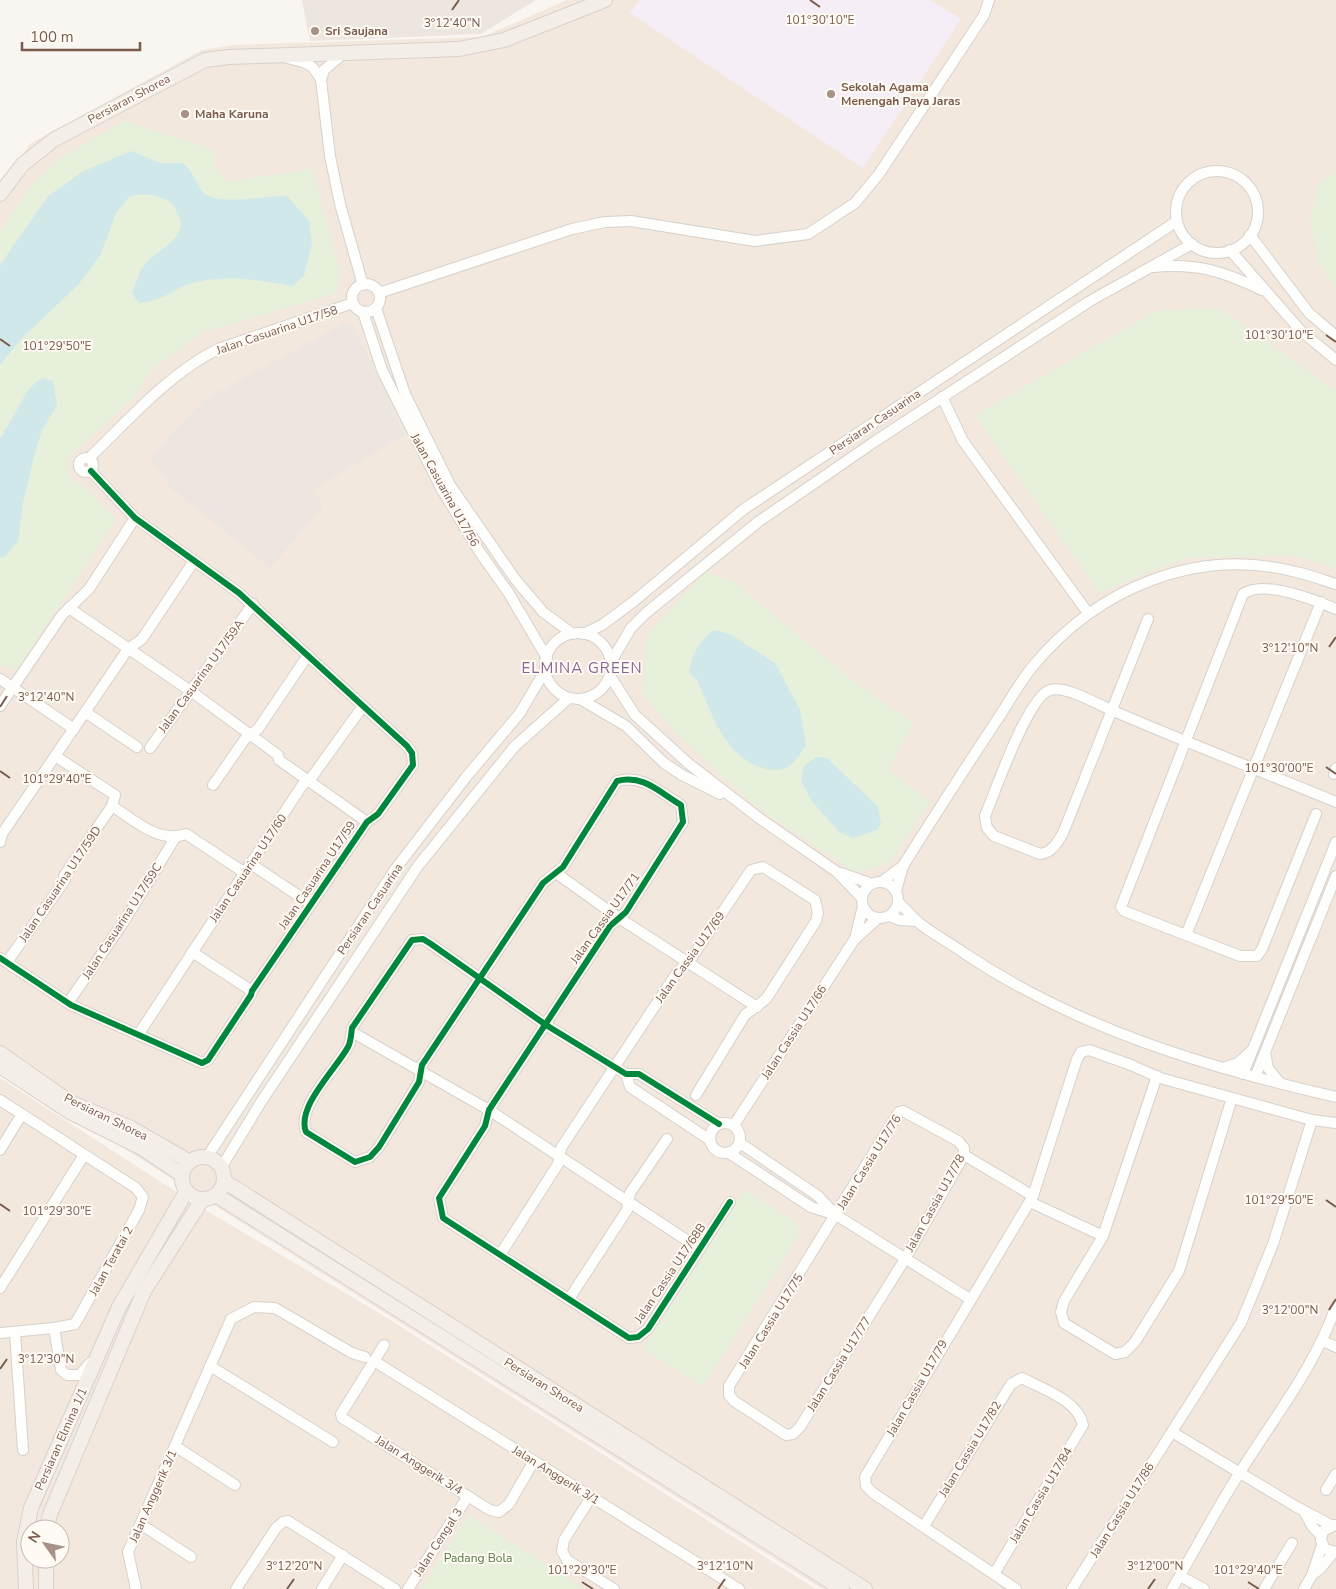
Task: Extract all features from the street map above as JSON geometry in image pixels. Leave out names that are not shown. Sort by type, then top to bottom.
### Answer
[{"type":"main road","points":[[343,54],[459,49],[504,40],[605,0]]},
{"type":"main road","name":"Persiaran Shorea","points":[[0,194],[23,164],[55,138],[205,60],[229,57],[343,54]]},
{"type":"main road","name":"Persiaran Shorea","points":[[0,1053],[70,1102],[131,1128],[190,1162]]},
{"type":"main road","name":"Persiaran Shorea","points":[[0,1066],[70,1112],[142,1148],[182,1175]]},
{"type":"main road","points":[[201,1157],[207,1158],[223,1174],[216,1195],[202,1200],[186,1192],[182,1184],[182,1175],[190,1162],[201,1157]]},
{"type":"main road","name":"Persiaran Shorea","points":[[223,1174],[865,1589]]},
{"type":"main road","name":"Persiaran Elmina 1/1","points":[[26,1589],[24,1542],[27,1519],[119,1307],[186,1192]]},
{"type":"main road","name":"Persiaran Shorea","points":[[216,1195],[842,1589]]},
{"type":"main road","name":"Persiaran Elmina 1/1","points":[[48,1519],[144,1291],[202,1200]]},
{"type":"main road","points":[[46,1569],[46,1589]]},
{"type":"street","points":[[380,293],[572,228],[605,222],[631,221],[756,241],[808,234],[855,203],[880,174],[984,16],[989,0]]},
{"type":"street","points":[[320,80],[324,70],[343,54]]},
{"type":"street","points":[[284,57],[308,62],[315,69],[320,80],[330,156],[340,204],[363,285]]},
{"type":"street","points":[[1223,171],[1244,181],[1256,201],[1257,219],[1250,235],[1241,245],[1230,250],[1210,252],[1192,244],[1183,234],[1177,221],[1178,200],[1189,182],[1200,174],[1223,171]]},
{"type":"street","name":"Persiaran Casuarina","points":[[578,634],[602,625],[633,602],[744,509],[1177,221]]},
{"type":"street","points":[[1250,235],[1309,313],[1336,336]]},
{"type":"street","name":"Persiaran Casuarina","points":[[611,662],[630,628],[758,522],[942,397],[1090,301],[1192,244]]},
{"type":"street","points":[[1230,250],[1301,331],[1336,360]]},
{"type":"street","points":[[1150,267],[1180,265],[1206,268],[1227,273],[1267,292]]},
{"type":"street","points":[[363,285],[372,285],[380,293],[380,300],[376,308],[363,312],[353,303],[355,290],[363,285]]},
{"type":"street","name":"Jalan Casuarina U17/58","points":[[89,458],[167,384],[204,356],[218,349],[353,303]]},
{"type":"street","name":"Jalan Casuarina U17/56","points":[[376,308],[405,394],[450,485],[515,579],[543,612],[578,634]]},
{"type":"street","name":"Jalan Casuarina U17/56","points":[[363,312],[382,370],[437,481],[479,551],[508,592],[547,658]]},
{"type":"street","points":[[942,397],[962,441],[1088,613]]},
{"type":"street","name":"Jalan Casuarina U17/59","points":[[3,960],[68,1003],[194,1062],[202,1063],[208,1060],[251,996],[252,991],[367,822],[378,814],[411,769],[414,760],[407,746],[253,604],[135,518],[91,471],[84,472],[79,467],[82,458],[89,458]]},
{"type":"street","points":[[0,706],[69,608],[89,589],[135,518]]},
{"type":"street","points":[[0,842],[2,834],[128,648],[142,639],[194,561]]},
{"type":"street","points":[[1336,584],[1295,571],[1252,565],[1217,566],[1174,572],[1134,586],[1088,613],[1033,666],[903,866],[896,891],[898,902],[917,921],[987,968],[1038,997],[1085,1020],[1146,1044],[1223,1068],[1336,1097]]},
{"type":"street","points":[[1316,814],[1262,949],[1257,956],[1240,956],[1124,910],[1121,907],[1243,594],[1248,590],[1279,590],[1321,602],[1336,609]]},
{"type":"street","points":[[1186,935],[1321,602]]},
{"type":"street","name":"Jalan Casuarina U17/59A","points":[[150,748],[185,697],[192,692],[253,604]]},
{"type":"street","points":[[69,608],[192,692],[309,781],[367,822]]},
{"type":"street","points":[[1148,619],[1111,711],[1056,845],[1046,853],[1040,854],[994,836],[987,828],[985,816],[1027,716],[1037,699],[1050,690],[1067,691],[1111,711],[1336,802]]},
{"type":"street","points":[[580,700],[599,692],[610,676],[611,662],[604,646],[591,636],[578,634],[557,642],[547,658],[546,669],[553,687],[569,698],[580,700],[626,726],[664,763],[682,775],[739,803]]},
{"type":"street","points":[[213,785],[250,736],[258,729],[308,655]]},
{"type":"street","name":"Persiaran Casuarina","points":[[207,1158],[396,868],[467,776],[520,714],[546,669]]},
{"type":"street","points":[[610,676],[635,715],[689,764],[739,803],[837,872],[863,902],[868,914],[878,918],[889,916],[900,920],[917,921]]},
{"type":"street","points":[[0,679],[74,729]]},
{"type":"street","name":"Persiaran Casuarina","points":[[223,1174],[261,1102],[418,866],[516,746],[569,698]]},
{"type":"street","name":"Jalan Casuarina U17/60","points":[[138,1035],[188,962],[192,952],[303,784],[309,781],[363,706]]},
{"type":"street","points":[[85,712],[137,747]]},
{"type":"street","points":[[56,756],[114,794],[112,806],[162,837],[175,838],[186,834],[311,904]]},
{"type":"street","name":"Jalan Cassia U17/71","points":[[489,1110],[610,926],[626,912],[683,822],[680,806],[646,782],[631,777],[617,781],[563,867],[556,873]]},
{"type":"street","name":"Jalan Casuarina U17/59D","points":[[3,960],[65,880],[64,876],[112,806]]},
{"type":"street","name":"Jalan Casuarina U17/59C","points":[[68,1003],[125,920],[175,838]]},
{"type":"street","points":[[1255,1077],[1260,1047],[1336,842]]},
{"type":"street","points":[[863,902],[864,892],[903,866]]},
{"type":"street","name":"Jalan Cassia U17/69","points":[[500,1255],[558,1164],[562,1148],[676,974],[688,962],[751,870],[763,867],[815,900],[818,913],[816,921],[766,999],[757,1006]]},
{"type":"street","points":[[837,872],[892,886],[896,891]]},
{"type":"street","points":[[696,1095],[745,1016],[757,1006],[619,918],[556,873],[543,884],[480,980],[422,1065],[420,1082],[379,1147],[370,1157],[355,1162],[306,1132],[304,1126],[305,1111],[349,1045],[352,1028],[412,940],[423,939],[480,980],[546,1025],[626,1074],[639,1074],[719,1124],[734,1125],[740,1133],[740,1143],[729,1153]]},
{"type":"street","points":[[1243,1074],[1260,1047],[1336,876]]},
{"type":"street","name":"Jalan Cassia U17/66","points":[[854,940],[863,902]]},
{"type":"street","points":[[889,916],[898,902]]},
{"type":"street","name":"Jalan Cassia U17/66","points":[[734,1125],[854,940],[878,918]]},
{"type":"street","points":[[192,952],[252,991]]},
{"type":"street","points":[[352,1032],[489,1110],[700,1249]]},
{"type":"street","points":[[1223,1068],[1238,1063],[1260,1047]]},
{"type":"street","points":[[1260,1047],[1268,1068],[1280,1084]]},
{"type":"street","name":"Jalan Cassia U17/79","points":[[924,1526],[873,1493],[866,1486],[865,1477],[911,1402],[970,1299],[1002,1251],[1032,1199],[1077,1059],[1081,1052],[1089,1050],[1157,1076]]},
{"type":"street","points":[[626,1074],[630,1087],[710,1140],[719,1152],[729,1153],[811,1207],[836,1215],[970,1299]]},
{"type":"street","points":[[1232,1098],[1179,1271],[1135,1342],[1126,1352],[1115,1354],[1064,1323],[1061,1312],[1064,1301],[1103,1236],[1157,1076],[1312,1120],[1336,1123]]},
{"type":"street","points":[[0,1100],[84,1155],[0,1288]]},
{"type":"street","points":[[671,1115],[680,1101]]},
{"type":"street","name":"Jalan Cassia U17/68B","points":[[489,1110],[485,1126],[439,1198],[443,1218],[630,1338],[638,1337],[648,1329],[730,1202]]},
{"type":"street","name":"Jalan Cassia U17/76","points":[[836,1215],[899,1112],[903,1111],[958,1141],[964,1152]]},
{"type":"street","points":[[0,1150],[22,1114]]},
{"type":"street","name":"Jalan Cassia U17/86","points":[[1072,1589],[1172,1432],[1249,1306],[1288,1200],[1312,1120]]},
{"type":"street","points":[[710,1140],[712,1131],[719,1124]]},
{"type":"street","points":[[569,1299],[627,1210],[630,1193],[667,1139]]},
{"type":"street","points":[[740,1143],[818,1196],[836,1215]]},
{"type":"street","points":[[964,1152],[1032,1199],[1103,1236]]},
{"type":"street","name":"Jalan Cassia U17/78","points":[[905,1258],[964,1152]]},
{"type":"street","name":"Jalan Teratai 2","points":[[54,1328],[75,1324],[139,1210],[143,1197],[136,1188],[84,1155]]},
{"type":"street","name":"Jalan Cassia U17/75","points":[[759,1417],[728,1395],[729,1386],[836,1215]]},
{"type":"street","name":"Jalan Cassia U17/77","points":[[759,1417],[786,1435],[793,1434],[905,1258]]},
{"type":"street","points":[[1172,1589],[1239,1473],[1264,1438],[1323,1341],[1336,1306]]},
{"type":"street","points":[[0,1333],[54,1328],[61,1370],[67,1375],[80,1375],[92,1360],[119,1307]]},
{"type":"street","name":"Jalan Anggerik 3/1","points":[[136,1589],[128,1552],[142,1525],[227,1324],[231,1319],[254,1307],[275,1308],[284,1312],[352,1353],[370,1359],[739,1589]]},
{"type":"street","points":[[15,1332],[23,1450]]},
{"type":"street","points":[[1323,1341],[1336,1347]]},
{"type":"street","points":[[370,1359],[384,1345]]},
{"type":"street","name":"Jalan Anggerik 3/4","points":[[370,1359],[341,1414],[342,1418],[490,1510],[499,1512],[509,1504],[534,1461]]},
{"type":"street","points":[[210,1366],[332,1442]]},
{"type":"street","name":"Jalan Cassia U17/82","points":[[924,1526],[1004,1392],[1011,1384],[1022,1378],[1075,1408],[1081,1416]]},
{"type":"street","name":"Jalan Cassia U17/84","points":[[994,1574],[1083,1425],[1081,1416]]},
{"type":"street","points":[[1172,1432],[1304,1511],[1334,1525],[1322,1540],[1312,1575],[1304,1589]]},
{"type":"street","points":[[175,1446],[235,1485]]},
{"type":"street","points":[[1326,1490],[1336,1474]]},
{"type":"street","name":"Jalan Cengal 3","points":[[408,1589],[468,1496]]},
{"type":"street","points":[[591,1497],[564,1540],[562,1551],[568,1560],[614,1589]]},
{"type":"street","points":[[1304,1511],[1322,1540],[1335,1552],[1312,1575]]},
{"type":"street","points":[[236,1589],[276,1528],[283,1522],[288,1521],[395,1589]]},
{"type":"street","points":[[142,1525],[191,1557]]},
{"type":"street","points":[[924,1526],[1016,1589]]},
{"type":"street","points":[[1264,1589],[1292,1543]]},
{"type":"street","points":[[322,1589],[343,1555]]},
{"type":"street","points":[[1180,1576],[1204,1589]]},
{"type":"shaded area","points":[[302,0],[536,0],[481,34],[310,41]]},
{"type":"shaded area","points":[[567,0],[1336,0],[1336,1589],[822,1589],[0,1070],[0,186],[31,143],[202,50],[233,45],[482,37]]},
{"type":"shaded area","name":"Sekolah Agama Menengah Paya Jaras","points":[[640,0],[930,0],[961,19],[863,168],[630,13]]},
{"type":"shaded area","points":[[345,323],[354,326],[405,435],[314,489],[323,507],[270,568],[170,487],[150,457],[205,399]]},
{"type":"shaded area","points":[[0,1078],[192,1202],[384,1316],[816,1589],[0,1589]]},
{"type":"green space","points":[[125,121],[213,150],[215,168],[227,182],[312,169],[340,274],[335,294],[203,332],[151,370],[135,396],[68,458],[67,471],[72,480],[85,487],[116,519],[16,671],[0,664],[0,231],[29,188],[60,158]]},
{"type":"green space","points":[[1336,171],[1336,289],[1319,264],[1310,222],[1318,185]]},
{"type":"green space","points":[[1221,309],[1336,391],[1336,568],[1290,555],[1190,558],[1153,570],[1099,593],[975,415],[1158,310]]},
{"type":"green space","points":[[706,572],[734,582],[856,683],[913,723],[888,770],[930,801],[888,864],[856,873],[757,807],[677,734],[642,694],[647,634]]},
{"type":"green space","points":[[745,1190],[797,1223],[798,1236],[703,1386],[643,1349]]},
{"type":"green space","name":"Padang Bola","points":[[469,1515],[584,1589],[421,1589]]},
{"type":"water","points":[[131,151],[160,163],[183,163],[203,192],[219,199],[287,196],[309,221],[312,243],[304,276],[293,286],[245,279],[209,280],[189,284],[156,300],[139,303],[132,293],[137,278],[145,264],[175,238],[181,225],[171,203],[166,200],[151,195],[130,196],[116,213],[101,254],[79,284],[22,338],[0,365],[0,265],[48,196],[82,172]]},
{"type":"water","points":[[43,378],[53,381],[57,405],[42,430],[34,456],[23,503],[18,541],[5,557],[0,558],[0,439],[27,392],[36,382]]},
{"type":"water","points":[[714,630],[730,634],[775,663],[800,710],[806,746],[788,767],[780,770],[766,769],[752,764],[740,756],[722,734],[697,680],[689,673],[697,648],[704,638]]},
{"type":"water","points":[[816,757],[827,758],[878,807],[881,823],[877,830],[853,838],[839,832],[812,801],[801,781],[804,766]]},
{"type":"cycle path","points":[[0,958],[71,1005],[202,1063],[208,1060],[252,991],[367,822],[378,814],[413,765],[412,753],[407,746],[239,593],[135,518],[91,471]]},
{"type":"cycle path","points":[[719,1124],[639,1074],[626,1074],[546,1025],[431,944],[423,939],[412,940],[352,1028],[348,1047],[319,1088],[307,1111],[304,1122],[306,1132],[355,1162],[370,1157],[379,1147],[419,1082],[422,1065],[543,883],[563,867],[617,781],[635,780],[643,782],[681,805],[683,822],[626,912],[610,926],[489,1110],[485,1126],[439,1198],[443,1218],[629,1338],[638,1337],[648,1329],[730,1202]]},
{"type":"place","name":"Sri Saujana","points":[[315,31]]},
{"type":"place","name":"Sekolah Agama Menengah Paya Jaras","points":[[831,94]]},
{"type":"place","name":"Maha Karuna","points":[[185,114]]},
{"type":"district","name":"ELMINA GREEN","points":[[582,668]]}]
